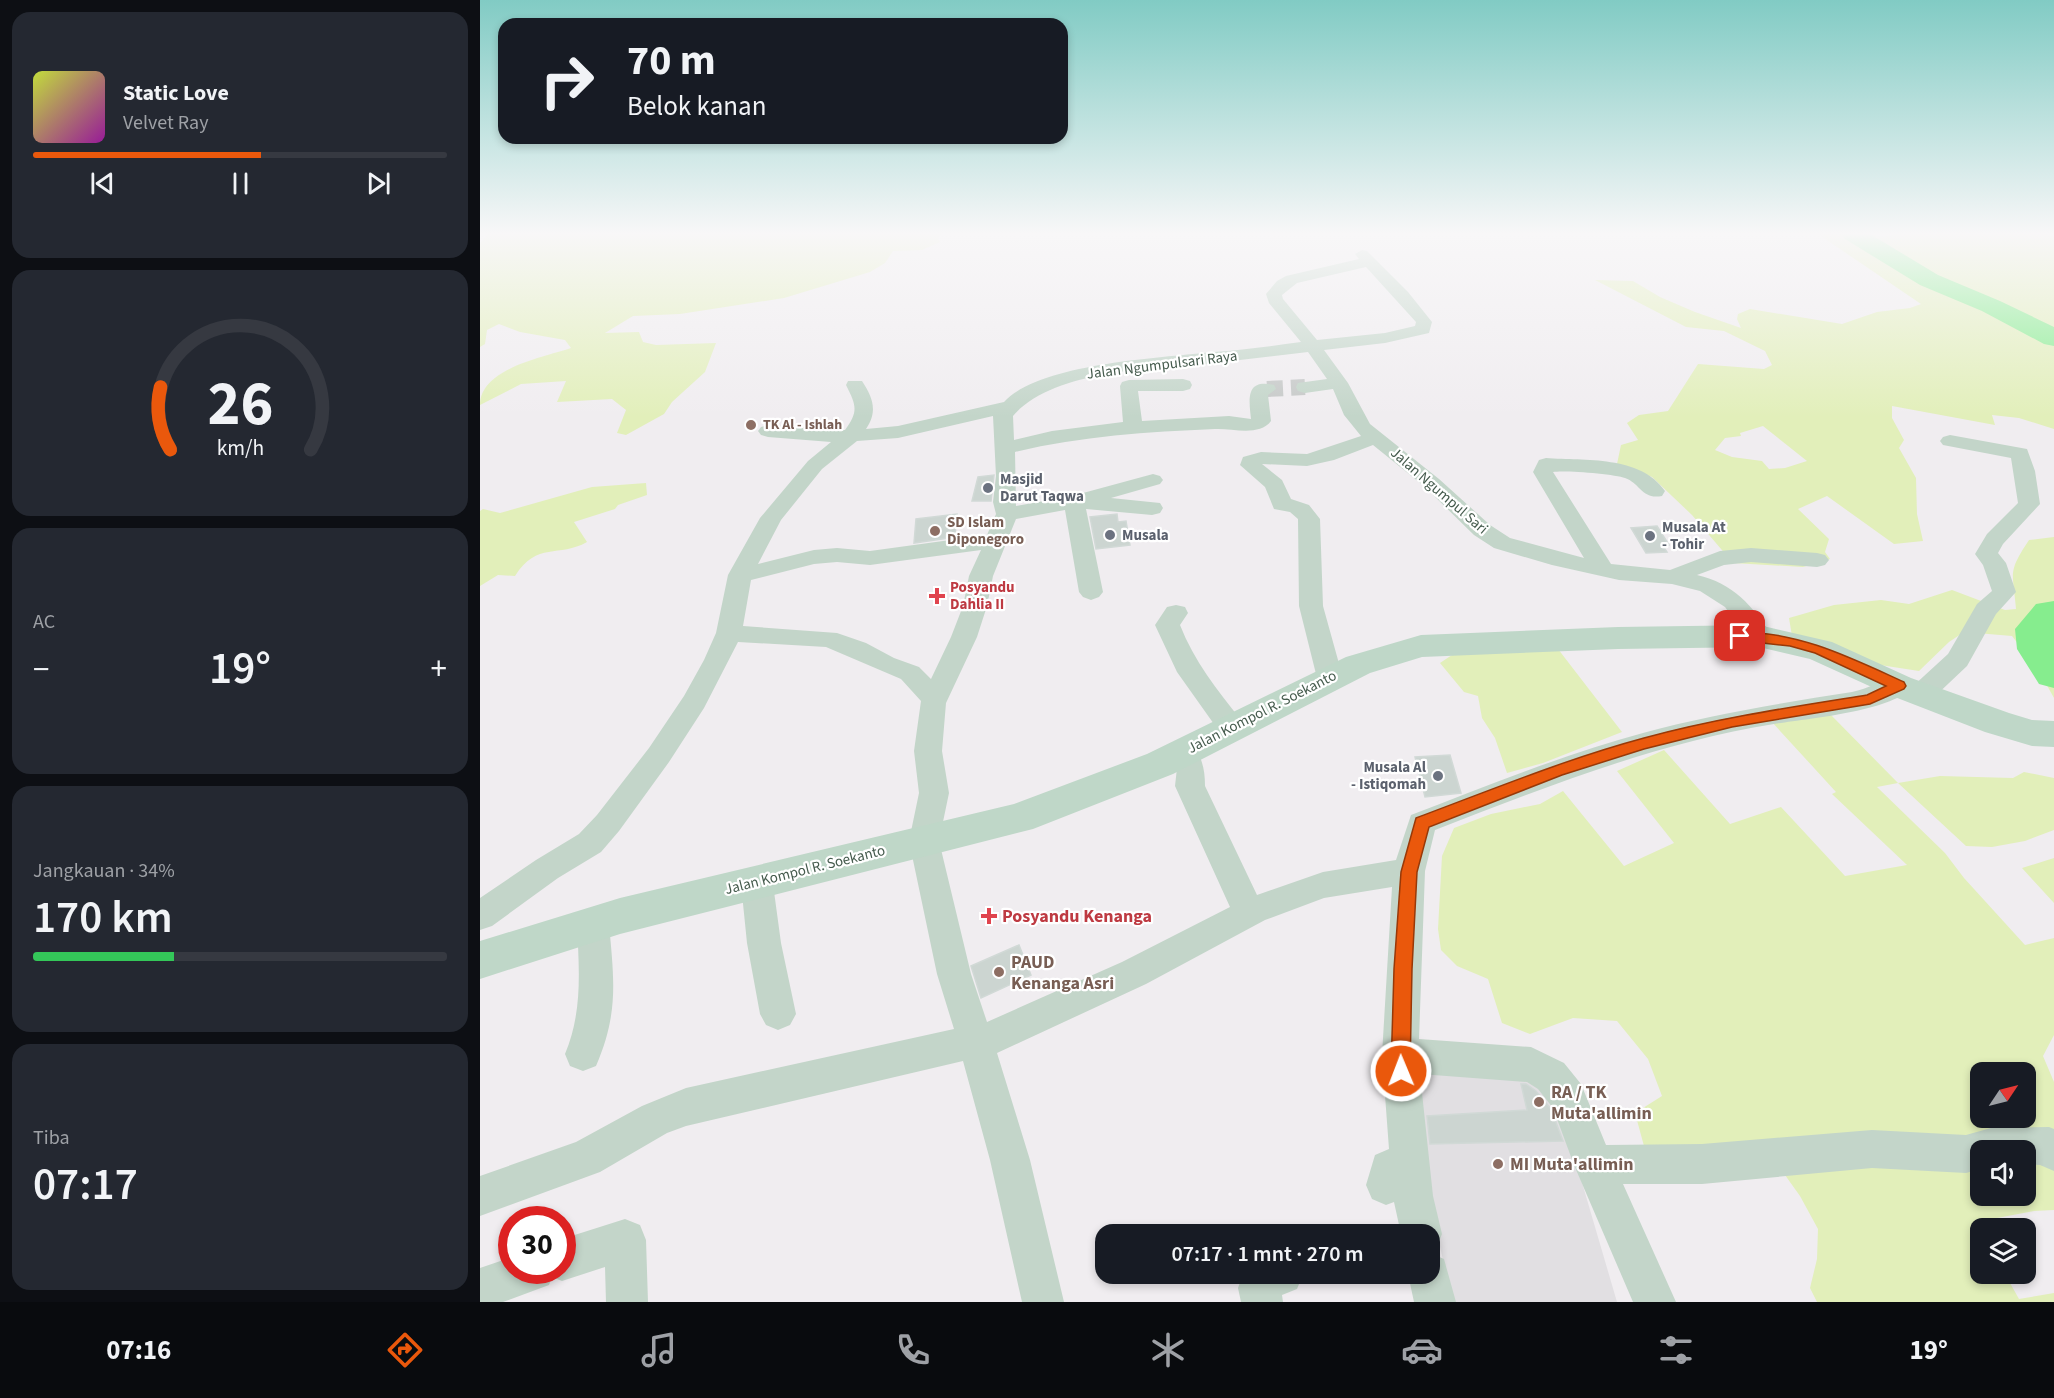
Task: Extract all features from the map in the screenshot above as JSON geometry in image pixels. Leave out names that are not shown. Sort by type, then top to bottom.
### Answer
[{"type":"main road","name":"Jalan Kompol R. Soekanto","points":[[480,960],[593,924],[1019,818],[1110,785],[1184,752],[1330,678],[1389,655],[1421,646],[1759,636],[1820,650],[1910,690],[1998,723],[2032,733],[2054,734]]},
{"type":"street","name":"Jalan Ngumpul Sari","points":[[1274,295],[1275,300],[1312,345],[1339,384],[1353,415],[1375,438],[1432,483],[1482,530],[1502,543],[1602,569],[1672,577],[1707,585],[1720,591],[1734,602],[1759,636]]},
{"type":"street","name":"Jalan Ngumpulsari Raya","points":[[1007,407],[1033,390],[1058,380],[1117,369],[1385,338],[1423,329],[1424,322],[1400,295]]},
{"type":"street","points":[[1117,369],[1129,386],[1130,414],[1134,427]]},
{"type":"street","points":[[1305,387],[1339,384]]},
{"type":"street","points":[[480,916],[547,869],[590,843],[608,824],[659,755],[695,700],[729,633],[740,575],[777,510],[815,465],[851,436],[862,420],[865,405],[855,385]]},
{"type":"street","points":[[1129,386],[1183,385]]},
{"type":"street","points":[[1005,448],[1052,437],[1134,427],[1229,422],[1259,424],[1261,422],[1258,392],[1267,389]]},
{"type":"street","points":[[768,431],[838,437],[898,432],[1007,407]]},
{"type":"street","points":[[1007,407],[1004,415],[1004,502],[1007,514],[981,576],[975,606],[964,637],[935,699],[928,751],[934,793],[924,841],[954,974],[1010,1160],[1043,1302]]},
{"type":"street","points":[[1330,678],[1311,606],[1307,512],[1301,508],[1282,504],[1275,484],[1250,465],[1250,460],[1264,458],[1295,462],[1312,459],[1375,438]]},
{"type":"street","points":[[1415,1224],[1413,1196],[1398,1173],[1400,1055],[1409,872],[1422,823],[1474,801],[1557,771],[1643,744],[1732,721],[1870,699],[1910,690],[1958,660],[1986,610],[2004,592],[1994,563],[1986,554],[1996,535],[2020,516],[2029,504],[2020,453],[1950,441]]},
{"type":"street","points":[[1602,569],[1543,472],[1546,464],[1626,471],[1635,474],[1654,491]]},
{"type":"street","points":[[1007,514],[1074,502],[1153,480]]},
{"type":"street","points":[[1074,502],[1152,508]]},
{"type":"street","points":[[1074,502],[1091,592]]},
{"type":"street","points":[[740,575],[814,557],[837,555],[870,558],[996,541]]},
{"type":"street","points":[[1672,577],[1720,558],[1751,555],[1817,560]]},
{"type":"street","points":[[1176,613],[1167,625],[1180,655],[1192,678],[1231,727]]},
{"type":"street","points":[[729,633],[828,639],[857,649],[885,664],[910,673],[935,699]]},
{"type":"street","points":[[1184,752],[1191,768],[1190,786],[1215,836],[1248,912]]},
{"type":"street","points":[[480,1196],[586,1158],[655,1119],[686,1107],[999,1036],[1134,973],[1248,912],[1323,885],[1409,872]]},
{"type":"street","points":[[757,884],[764,943],[778,1014]]},
{"type":"street","points":[[583,1054],[591,1037],[597,1014],[593,924]]},
{"type":"street","points":[[1400,1055],[1531,1065],[1551,1076],[1568,1097],[1594,1165],[1655,1302]]},
{"type":"street","points":[[1594,1165],[1702,1164],[1872,1149],[1966,1154],[1991,1147],[2028,1144],[2049,1146],[2054,1152]]},
{"type":"street","points":[[576,1256],[625,1240],[627,1302]]},
{"type":"street","points":[[480,1290],[498,1283]]},
{"type":"street","points":[[1260,1284],[1262,1302]]},
{"type":"street","points":[[1431,1284],[1435,1302]]},
{"type":"shaded area","name":"MI Muta'allimin","points":[[1411,1060],[1522,1067],[1559,1093],[1571,1145],[1617,1302],[1453,1302],[1440,1247],[1440,1224],[1435,1224]]},
{"type":"green space","points":[[480,295],[795,295],[680,314],[633,316],[605,333],[639,332],[643,342],[656,345],[716,343],[705,372],[672,402],[664,414],[626,435],[617,433],[626,410],[612,399],[557,402],[566,381],[521,384],[480,405],[483,392],[502,373],[531,360],[571,348],[565,340],[520,332],[499,324],[487,330],[485,344],[480,347]]},
{"type":"green space","points":[[1624,295],[1656,295],[1695,312],[1741,328],[1737,319],[1738,314],[1750,309],[1842,324],[1877,312],[1910,308],[1921,304],[1907,295],[2054,295],[2054,429],[2019,418],[1992,415],[1995,425],[1892,406],[1892,418],[1904,440],[1899,448],[1916,478],[1917,514],[1923,541],[1894,544],[1827,496],[1798,509],[1829,539],[1825,552],[1830,559],[1803,567],[1733,563],[1692,515],[1652,477],[1617,464],[1621,445],[1638,440],[1627,423],[1639,415],[1668,411],[1698,364],[1764,369],[1772,365],[1765,351],[1724,331],[1686,327]],"holes":[[[1763,426],[1807,461],[1785,468],[1769,469],[1762,461],[1732,457],[1715,450],[1725,438],[1741,436],[1740,433]]]},
{"type":"green space","points":[[646,483],[647,495],[618,505],[615,509],[574,522],[587,542],[577,547],[540,554],[523,565],[515,576],[498,575],[480,586],[480,511],[483,509],[500,513],[592,487]]},
{"type":"green space","points":[[2054,537],[2054,698],[2039,671],[2012,636],[1964,632],[1949,642],[1919,671],[1880,665],[1792,636],[1789,618],[1834,605],[1881,600],[1909,604],[1952,590],[2005,610],[2016,609],[2013,573],[2017,560],[2029,540]]},
{"type":"green space","points":[[1558,649],[1622,732],[1543,763],[1507,773],[1495,738],[1482,718],[1478,696],[1464,692],[1440,663],[1455,653]]},
{"type":"green space","points":[[1831,715],[1898,783],[1877,787],[1945,853],[1964,878],[2025,945],[2054,938],[2054,1035],[2043,1056],[2054,1082],[2054,1210],[1997,1218],[1970,1218],[1970,1284],[2011,1284],[2019,1299],[2054,1293],[2054,1302],[1817,1302],[1810,1288],[1817,1259],[1818,1229],[1800,1196],[1760,1140],[1696,1157],[1644,1146],[1635,1113],[1662,1096],[1648,1059],[1617,1021],[1573,1018],[1530,1034],[1502,1023],[1488,979],[1457,966],[1441,950],[1438,929],[1442,856],[1454,828],[1491,814],[1540,804],[1563,791],[1624,866],[1674,843],[1617,771],[1664,750],[1730,824],[1781,807],[1845,876],[1907,865],[1832,794],[1836,792],[1771,721]]},
{"type":"green space","points":[[2024,772],[2054,778],[2054,830],[2025,841],[1992,847],[1966,846],[1898,783],[1940,776],[2013,778]]},
{"type":"green space","points":[[2054,858],[2054,903],[2022,868]]},
{"type":"building","name":"Masjid Darut Taqwa","points":[[994,475],[991,501],[972,501],[978,477]]},
{"type":"building","name":"SD Islam Diponegoro","points":[[957,514],[955,537],[914,543],[916,519]]},
{"type":"building","name":"Musala","points":[[1117,514],[1118,522],[1126,521],[1130,545],[1096,549],[1090,517]]},
{"type":"building","name":"Musala At - Tohir","points":[[1657,526],[1669,545],[1663,546],[1667,552],[1646,553],[1631,528]]},
{"type":"building","name":"Musala Al - Istiqomah","points":[[1450,755],[1461,793],[1425,797],[1415,757]]},
{"type":"building","name":"PAUD Kenanga Asri","points":[[1019,945],[1031,975],[981,998],[971,966]]},
{"type":"building","name":"RA / TK Muta'allimin","points":[[1521,1084],[1526,1084],[1536,1091],[1551,1109],[1563,1141],[1430,1144],[1427,1116],[1527,1110]]},
{"type":"waterway","points":[[1964,295],[2054,338]]},
{"type":"waterway","points":[[2054,613],[2050,613],[2035,629],[2037,649],[2054,674]]},
{"type":"tunnel","points":[[1267,389],[1305,387]]},
{"type":"place","name":"TK Al - Ishlah","points":[[751,425]]},
{"type":"place","name":"Masjid Darut Taqwa","points":[[988,488]]},
{"type":"place","name":"SD Islam Diponegoro","points":[[935,531]]},
{"type":"place","name":"Musala","points":[[1110,535]]},
{"type":"place","name":"Musala At - Tohir","points":[[1650,536]]},
{"type":"place","name":"Posyandu Dahlia II","points":[[937,596]]},
{"type":"place","name":"Musala Al - Istiqomah","points":[[1438,776]]},
{"type":"place","name":"Posyandu Kenanga","points":[[989,916]]},
{"type":"place","name":"PAUD Kenanga Asri","points":[[999,972]]},
{"type":"place","name":"RA / TK Muta'allimin","points":[[1539,1102]]},
{"type":"place","name":"MI Muta'allimin","points":[[1498,1164]]},
{"type":"route","points":[[1401,1071],[1403,969],[1409,872],[1419,826],[1422,823],[1474,801],[1557,771],[1643,744],[1732,721],[1813,710],[1870,699],[1899,686],[1842,658],[1820,650],[1790,641],[1759,636],[1740,636]]}]
